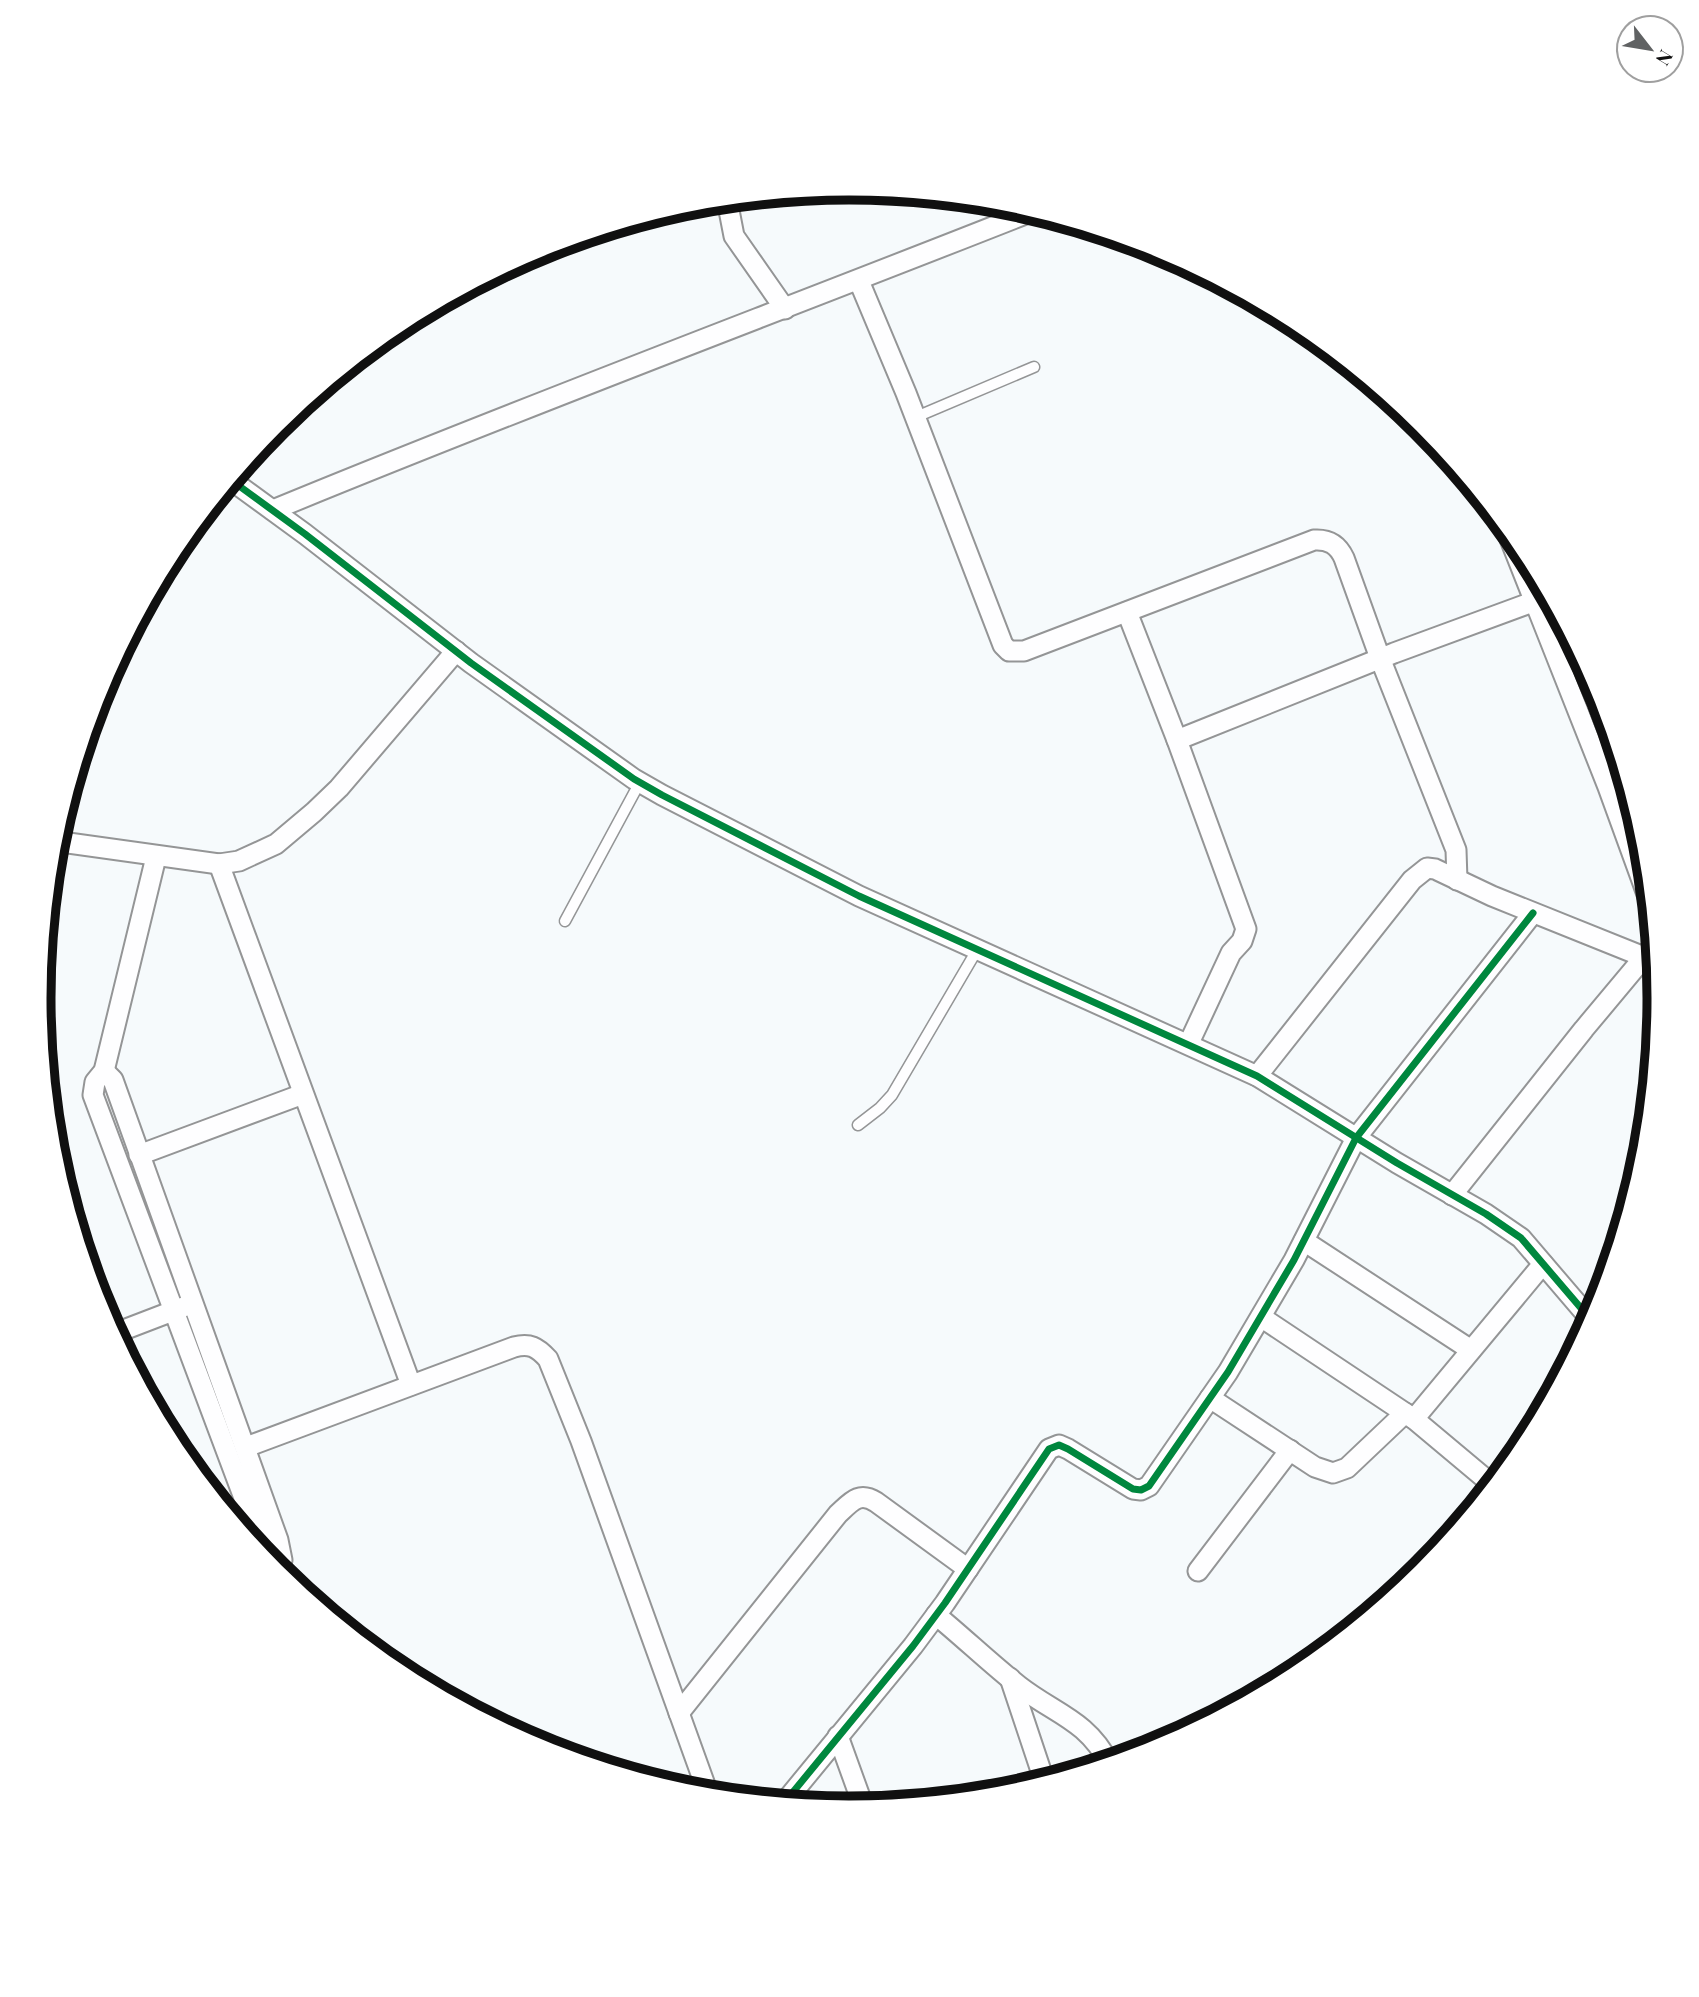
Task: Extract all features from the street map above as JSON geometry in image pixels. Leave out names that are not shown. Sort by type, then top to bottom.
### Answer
[{"type":"street","points":[[729,210],[734,236],[785,309]]},
{"type":"street","points":[[273,510],[462,432],[859,281],[999,214]]},
{"type":"street","points":[[859,281],[916,417],[1003,645],[1017,652],[1024,651],[1179,590],[1323,539],[1340,549],[1344,558],[1380,658],[1456,850],[1457,880]]},
{"type":"street","points":[[238,485],[456,651],[640,782],[859,896],[1257,1076],[1521,1238],[1584,1311]]},
{"type":"street","points":[[1177,740],[1380,658],[1541,599]]},
{"type":"street","points":[[1544,604],[1635,857]]},
{"type":"street","points":[[1126,612],[1177,740],[1246,929],[1242,941],[1231,953],[1189,1043]]},
{"type":"street","points":[[66,843],[219,864],[239,861],[276,844],[339,788],[456,651]]},
{"type":"street","points":[[156,857],[104,1071],[95,1082],[93,1095],[258,1534]]},
{"type":"street","points":[[219,864],[411,1385]]},
{"type":"street","points":[[1257,1076],[1420,872],[1427,868],[1435,869],[1533,913],[1647,950]]},
{"type":"street","points":[[790,1795],[936,1615],[1044,1455],[1053,1446],[1059,1445],[1068,1449],[1126,1486],[1141,1490],[1149,1486],[1210,1398],[1261,1317],[1304,1241],[1356,1138],[1533,913]]},
{"type":"street","points":[[1452,1195],[1647,954]]},
{"type":"street","points":[[104,1071],[113,1080],[246,1447],[278,1540],[282,1560]]},
{"type":"street","points":[[139,1155],[303,1094]]},
{"type":"street","points":[[1304,1241],[1471,1350]]},
{"type":"street","points":[[1210,1398],[1323,1471],[1340,1472],[1410,1416],[1471,1350],[1543,1264]]},
{"type":"street","points":[[123,1330],[194,1304]]},
{"type":"street","points":[[1261,1317],[1410,1416],[1487,1480]]},
{"type":"street","points":[[246,1447],[523,1345],[534,1346],[548,1359],[581,1441],[705,1784]]},
{"type":"street","points":[[1198,1571],[1290,1450]]},
{"type":"street","points":[[679,1713],[838,1514],[860,1496],[867,1496],[876,1502],[968,1569]]},
{"type":"street","points":[[936,1615],[1010,1678],[1087,1731],[1105,1755]]},
{"type":"street","points":[[1010,1678],[1042,1773]]},
{"type":"street","points":[[838,1737],[859,1797]]},
{"type":"lane","points":[[916,417],[1034,367]]},
{"type":"lane","points":[[565,921],[640,782]]},
{"type":"lane","points":[[858,1125],[892,1095],[977,950]]},
{"type":"cycle path","points":[[238,485],[471,663],[634,779],[859,896],[1257,1076],[1397,1163],[1486,1214],[1521,1238],[1584,1311]]},
{"type":"cycle path","points":[[790,1795],[913,1646],[1049,1449],[1059,1445],[1068,1449],[1133,1489],[1141,1490],[1149,1486],[1228,1372],[1294,1260],[1356,1138],[1533,913]]}]
